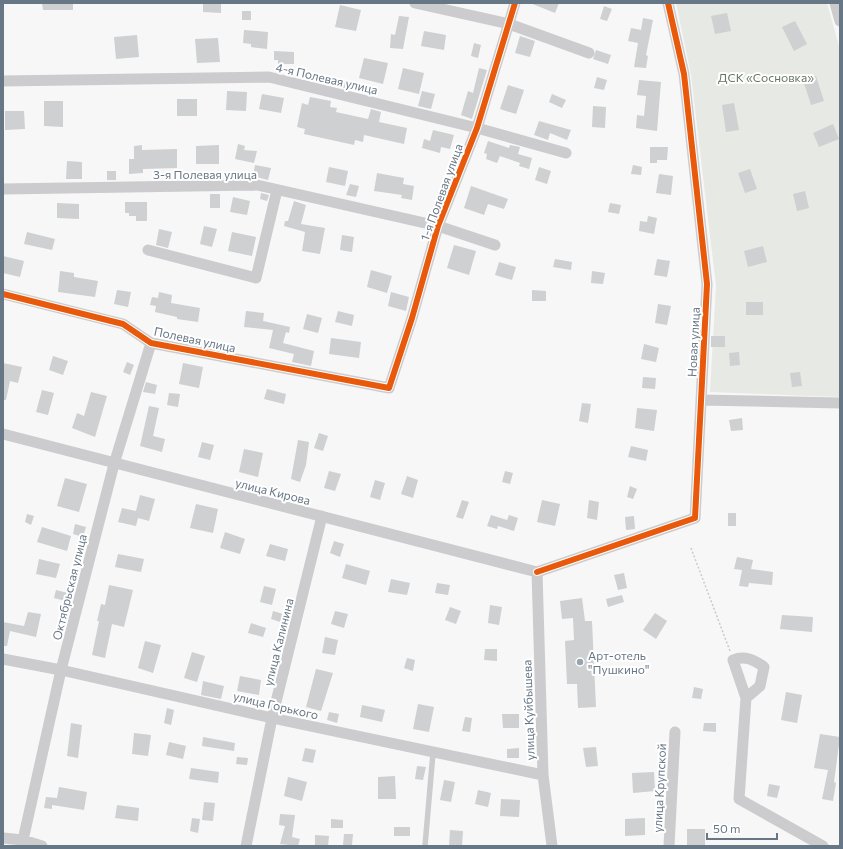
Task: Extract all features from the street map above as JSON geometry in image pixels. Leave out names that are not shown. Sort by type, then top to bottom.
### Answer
[{"type":"street","points":[[415,3],[509,24],[589,53]]},
{"type":"street","name":"1-я Полевая улица","points":[[389,388],[412,318],[438,226],[477,128],[515,3]]},
{"type":"street","name":"Новая улица","points":[[537,572],[695,518],[707,284],[684,74],[668,3]]},
{"type":"street","points":[[834,3],[840,21]]},
{"type":"street","name":"4-я Полевая улица","points":[[3,81],[269,77],[477,128],[566,153]]},
{"type":"street","name":"3-я Полевая улица","points":[[3,189],[257,185],[438,226],[495,245]]},
{"type":"street","points":[[148,250],[256,278],[277,190]]},
{"type":"street","name":"Полевая улица","points":[[3,294],[123,324],[151,343],[389,388]]},
{"type":"street","name":"Октябрьская улица","points":[[23,840],[61,670],[114,464],[151,343]]},
{"type":"street","points":[[701,400],[840,403]]},
{"type":"street","name":"улица Кирова","points":[[3,434],[114,464],[537,572]]},
{"type":"street","name":"улица Калинина","points":[[246,846],[272,718],[322,516]]},
{"type":"street","name":"улица Куйбышева","points":[[537,572],[543,775],[552,846]]},
{"type":"street","points":[[746,698],[760,686],[764,667],[742,657],[733,660],[746,698],[739,799],[823,846]]},
{"type":"street","name":"улица Горького","points":[[3,659],[61,670],[432,753],[543,775]]},
{"type":"street","name":"улица Крупской","points":[[669,846],[675,732]]},
{"type":"street","points":[[3,838],[23,840],[42,846]]},
{"type":"lane","points":[[425,846],[432,753]]},
{"type":"path","points":[[691,548],[733,660]]},
{"type":"green space","name":"ДСК «Сосновка»","points":[[676,3],[827,3],[840,50],[840,397],[710,392],[716,286],[691,75]]},
{"type":"building","points":[[42,3],[73,3],[73,10],[43,10]]},
{"type":"building","points":[[203,3],[221,3],[221,13],[203,12]]},
{"type":"building","points":[[530,3],[559,3],[555,13]]},
{"type":"building","points":[[340,5],[361,10],[356,31],[335,27]]},
{"type":"building","points":[[604,6],[612,9],[607,21],[600,19]]},
{"type":"building","points":[[242,11],[251,11],[251,20],[242,20]]},
{"type":"building","points":[[727,13],[731,31],[715,34],[711,16]]},
{"type":"building","points":[[399,16],[409,17],[403,49],[390,48],[391,34],[395,35]]},
{"type":"building","points":[[643,18],[653,20],[646,55],[648,56],[646,68],[634,67],[638,43],[628,41],[631,28],[641,30]]},
{"type":"building","points":[[795,21],[807,44],[794,51],[782,27]]},
{"type":"building","points":[[244,30],[268,32],[267,49],[251,47],[251,44],[243,43]]},
{"type":"building","points":[[424,31],[446,35],[444,50],[421,46]]},
{"type":"building","points":[[137,35],[139,57],[116,59],[114,37]]},
{"type":"building","points":[[520,36],[535,41],[530,57],[515,53]]},
{"type":"building","points":[[218,38],[220,62],[197,63],[195,39]]},
{"type":"building","points":[[474,43],[481,45],[478,58],[471,56]]},
{"type":"building","points":[[596,50],[611,55],[608,64],[593,59]]},
{"type":"building","points":[[274,51],[294,52],[294,64],[278,64],[278,60],[274,60]]},
{"type":"building","points":[[364,58],[388,63],[383,84],[359,78]]},
{"type":"building","points":[[403,68],[424,73],[419,94],[398,89]]},
{"type":"building","points":[[479,68],[487,70],[472,119],[461,115],[468,91],[473,93]]},
{"type":"building","points":[[816,76],[824,101],[811,105],[803,80]]},
{"type":"building","points":[[597,77],[607,80],[604,90],[594,88]]},
{"type":"building","points":[[333,80],[350,83],[349,89],[332,85]]},
{"type":"building","points":[[639,80],[661,82],[657,131],[636,128],[637,115],[644,116],[646,96],[637,95]]},
{"type":"building","points":[[508,85],[524,90],[516,114],[500,109]]},
{"type":"building","points":[[227,91],[247,92],[246,111],[226,110]]},
{"type":"building","points":[[422,91],[435,94],[431,109],[418,106]]},
{"type":"building","points":[[262,94],[284,98],[281,113],[259,109]]},
{"type":"building","points":[[552,94],[566,100],[562,108],[549,102]]},
{"type":"building","points":[[310,97],[331,101],[330,107],[337,108],[336,112],[368,119],[371,109],[381,112],[379,122],[407,128],[404,144],[364,135],[363,142],[355,140],[354,145],[304,134],[305,129],[297,127],[302,103],[308,105]]},
{"type":"building","points":[[177,99],[197,99],[197,116],[177,116]]},
{"type":"building","points":[[44,101],[63,101],[63,127],[44,126]]},
{"type":"building","points":[[734,103],[739,130],[726,132],[722,105]]},
{"type":"building","points":[[593,106],[606,107],[605,128],[592,127]]},
{"type":"building","points":[[5,111],[24,111],[25,129],[5,130]]},
{"type":"building","points":[[539,121],[571,130],[567,140],[550,133],[548,140],[534,135]]},
{"type":"building","points":[[833,124],[839,139],[819,147],[813,133]]},
{"type":"building","points":[[433,130],[454,135],[450,149],[441,147],[440,153],[422,148],[424,139],[430,141]]},
{"type":"building","points":[[488,141],[509,148],[510,145],[520,147],[518,154],[532,158],[529,169],[519,166],[520,163],[500,156],[497,163],[486,159],[487,154],[484,153]]},
{"type":"building","points":[[238,144],[245,146],[244,150],[257,151],[254,163],[235,159]]},
{"type":"building","points":[[142,145],[142,150],[177,149],[177,168],[143,169],[143,173],[129,174],[129,159],[134,159],[134,146]]},
{"type":"building","points":[[219,145],[219,164],[196,164],[196,146]]},
{"type":"building","points":[[650,147],[668,147],[667,160],[657,160],[657,163],[650,163]]},
{"type":"building","points":[[67,161],[82,162],[82,179],[66,179]]},
{"type":"building","points":[[255,165],[271,168],[268,180],[253,176]]},
{"type":"building","points":[[633,165],[642,167],[641,175],[631,174]]},
{"type":"building","points":[[329,167],[348,171],[345,186],[326,182]]},
{"type":"building","points":[[539,167],[551,171],[547,184],[535,180]]},
{"type":"building","points":[[750,169],[757,189],[745,193],[738,173]]},
{"type":"building","points":[[107,171],[116,171],[116,180],[107,180]]},
{"type":"building","points":[[377,173],[404,178],[403,184],[414,186],[412,200],[401,198],[402,195],[374,191]]},
{"type":"building","points":[[659,174],[673,176],[671,195],[656,193]]},
{"type":"building","points":[[350,184],[359,186],[356,197],[346,195]]},
{"type":"building","points":[[471,186],[508,199],[504,209],[488,204],[484,215],[464,208]]},
{"type":"building","points":[[805,191],[809,208],[797,211],[793,194]]},
{"type":"building","points":[[261,193],[269,195],[267,201],[260,199]]},
{"type":"building","points":[[210,194],[220,194],[220,208],[210,208]]},
{"type":"building","points":[[233,197],[250,201],[247,215],[230,212]]},
{"type":"building","points":[[294,201],[306,205],[301,224],[325,228],[320,254],[302,251],[305,232],[284,226],[285,221],[288,221]]},
{"type":"building","points":[[125,202],[147,202],[147,221],[136,221],[136,216],[129,216],[129,213],[125,213]]},
{"type":"building","points":[[57,203],[79,204],[79,219],[57,218]]},
{"type":"building","points":[[610,203],[621,205],[619,214],[608,212]]},
{"type":"building","points":[[648,216],[657,218],[654,234],[639,231],[640,221],[647,222]]},
{"type":"building","points":[[204,226],[217,229],[212,247],[200,244]]},
{"type":"building","points":[[159,229],[172,232],[168,248],[156,245]]},
{"type":"building","points":[[27,232],[55,239],[52,250],[24,244]]},
{"type":"building","points":[[232,232],[256,237],[252,256],[228,251]]},
{"type":"building","points":[[342,235],[354,237],[352,252],[340,250]]},
{"type":"building","points":[[454,245],[476,251],[469,275],[447,268]]},
{"type":"building","points":[[763,246],[767,262],[748,267],[744,251]]},
{"type":"building","points":[[3,256],[24,261],[20,277],[3,273]]},
{"type":"building","points":[[555,259],[572,262],[571,270],[553,267]]},
{"type":"building","points":[[657,259],[670,261],[667,277],[654,275]]},
{"type":"building","points":[[499,262],[516,267],[512,280],[495,275]]},
{"type":"building","points":[[371,270],[392,276],[387,293],[367,287]]},
{"type":"building","points":[[60,271],[74,273],[74,277],[98,281],[95,297],[58,292]]},
{"type":"building","points":[[592,271],[605,273],[603,284],[591,283]]},
{"type":"building","points":[[117,290],[131,292],[128,307],[114,304]]},
{"type":"building","points":[[532,290],[546,291],[546,301],[532,301]]},
{"type":"building","points":[[159,292],[172,295],[171,303],[200,308],[198,322],[177,319],[177,317],[155,312],[156,306],[150,305],[152,297],[158,298]]},
{"type":"building","points":[[391,292],[409,297],[406,311],[388,306]]},
{"type":"building","points":[[746,302],[763,302],[763,315],[746,315]]},
{"type":"building","points":[[658,304],[671,306],[667,325],[655,323]]},
{"type":"building","points":[[246,311],[264,313],[263,321],[290,327],[289,333],[286,332],[283,343],[314,351],[311,366],[292,362],[294,354],[269,348],[273,330],[244,327]]},
{"type":"building","points":[[338,311],[354,315],[352,326],[335,322]]},
{"type":"building","points":[[307,314],[322,318],[318,333],[303,329]]},
{"type":"building","points":[[711,336],[725,336],[725,347],[711,347]]},
{"type":"building","points":[[331,338],[361,342],[359,358],[329,354]]},
{"type":"building","points":[[644,344],[659,348],[656,362],[641,359]]},
{"type":"building","points":[[739,352],[740,365],[730,366],[729,353]]},
{"type":"building","points":[[53,356],[68,361],[63,375],[49,370]]},
{"type":"building","points":[[127,362],[134,365],[130,375],[123,372]]},
{"type":"building","points":[[3,363],[22,367],[18,383],[10,381],[6,400],[3,400]]},
{"type":"building","points":[[183,363],[203,367],[199,388],[179,384]]},
{"type":"building","points":[[800,372],[802,386],[792,387],[790,373]]},
{"type":"building","points":[[643,377],[656,378],[655,389],[642,388]]},
{"type":"building","points":[[146,382],[157,385],[155,394],[143,392]]},
{"type":"building","points":[[267,389],[286,394],[284,404],[264,399]]},
{"type":"building","points":[[42,390],[54,393],[48,415],[36,412]]},
{"type":"building","points":[[91,392],[107,396],[95,437],[72,428],[77,413],[84,416]]},
{"type":"building","points":[[169,393],[180,394],[178,407],[167,405]]},
{"type":"building","points":[[582,403],[591,404],[588,423],[579,421]]},
{"type":"building","points":[[149,406],[159,408],[153,436],[165,439],[162,452],[140,446]]},
{"type":"building","points":[[637,408],[657,410],[654,431],[635,428]]},
{"type":"building","points":[[742,418],[743,430],[731,431],[729,420]]},
{"type":"building","points":[[319,433],[328,436],[323,451],[314,448]]},
{"type":"building","points":[[298,440],[309,442],[306,465],[300,482],[291,479]]},
{"type":"building","points":[[202,442],[214,445],[210,460],[198,457]]},
{"type":"building","points":[[631,446],[648,450],[646,461],[628,457]]},
{"type":"building","points":[[244,449],[263,453],[258,477],[239,472]]},
{"type":"building","points":[[329,471],[341,474],[335,491],[324,488]]},
{"type":"building","points":[[505,471],[513,473],[510,484],[502,482]]},
{"type":"building","points":[[407,476],[418,480],[413,498],[401,494]]},
{"type":"building","points":[[65,478],[87,484],[79,512],[57,506]]},
{"type":"building","points":[[375,480],[385,483],[380,500],[370,497]]},
{"type":"building","points":[[630,486],[637,489],[633,499],[627,497]]},
{"type":"building","points":[[140,495],[155,499],[149,521],[138,518],[136,526],[118,522],[122,508],[136,511]]},
{"type":"building","points":[[462,500],[469,502],[463,519],[456,517]]},
{"type":"building","points":[[542,500],[560,504],[555,526],[537,522]]},
{"type":"building","points":[[589,500],[599,502],[597,520],[587,518]]},
{"type":"building","points":[[196,504],[218,509],[213,533],[190,528]]},
{"type":"building","points":[[728,513],[736,513],[736,526],[728,526]]},
{"type":"building","points":[[27,514],[34,516],[31,525],[25,522]]},
{"type":"building","points":[[491,515],[507,520],[509,515],[518,518],[514,531],[498,526],[497,529],[487,526]]},
{"type":"building","points":[[634,516],[635,529],[626,530],[625,517]]},
{"type":"building","points":[[75,524],[86,527],[83,537],[73,534]]},
{"type":"building","points":[[42,527],[71,536],[67,551],[37,542]]},
{"type":"building","points":[[225,532],[245,539],[240,554],[220,548]]},
{"type":"building","points":[[334,541],[344,544],[340,557],[330,553]]},
{"type":"building","points":[[270,544],[288,549],[285,561],[266,556]]},
{"type":"building","points":[[118,554],[144,559],[141,572],[115,567]]},
{"type":"building","points":[[737,557],[753,560],[751,569],[773,572],[772,585],[749,583],[748,587],[739,586],[742,570],[734,569]]},
{"type":"building","points":[[39,559],[60,564],[56,578],[36,574]]},
{"type":"building","points":[[346,564],[370,571],[366,585],[342,578]]},
{"type":"building","points":[[624,573],[627,588],[618,590],[614,575]]},
{"type":"building","points":[[391,579],[410,583],[407,595],[388,592]]},
{"type":"building","points":[[437,583],[450,585],[448,595],[435,593]]},
{"type":"building","points":[[109,585],[133,590],[124,627],[112,624],[105,658],[92,655],[101,604],[105,605]]},
{"type":"building","points":[[264,586],[276,589],[272,605],[260,602]]},
{"type":"building","points":[[56,590],[72,594],[69,602],[54,598]]},
{"type":"building","points":[[622,595],[624,602],[608,607],[606,599]]},
{"type":"building","name":"Арт-отель \"Пушкино\"","points":[[582,598],[585,621],[592,621],[596,707],[578,708],[577,684],[567,684],[565,641],[574,640],[573,618],[562,619],[560,601]]},
{"type":"building","points":[[490,605],[502,607],[499,625],[488,623]]},
{"type":"building","points":[[450,607],[461,611],[456,624],[445,620]]},
{"type":"building","points":[[273,611],[283,614],[280,622],[271,619]]},
{"type":"building","points":[[335,611],[348,614],[344,628],[331,624]]},
{"type":"building","points":[[28,612],[41,614],[36,637],[10,631],[7,646],[3,646],[3,622],[24,626]]},
{"type":"building","points":[[655,613],[667,621],[656,639],[643,630]]},
{"type":"building","points":[[782,615],[813,617],[812,632],[780,629]]},
{"type":"building","points":[[251,623],[266,628],[263,637],[248,633]]},
{"type":"building","points":[[325,637],[338,640],[335,655],[322,653]]},
{"type":"building","points":[[145,641],[161,645],[153,673],[138,668]]},
{"type":"building","points":[[485,649],[497,649],[497,661],[484,660]]},
{"type":"building","points":[[192,652],[205,656],[197,682],[184,678]]},
{"type":"building","points":[[407,658],[415,660],[413,671],[404,668]]},
{"type":"building","points":[[316,669],[333,673],[321,711],[306,707]]},
{"type":"building","points":[[240,676],[261,680],[259,695],[237,691]]},
{"type":"building","points":[[203,681],[224,686],[221,699],[201,695]]},
{"type":"building","points":[[694,687],[703,689],[701,699],[692,698]]},
{"type":"building","points":[[786,692],[802,695],[797,723],[781,720]]},
{"type":"building","points":[[418,704],[434,707],[429,732],[413,729]]},
{"type":"building","points":[[362,705],[385,710],[382,722],[360,717]]},
{"type":"building","points":[[167,708],[174,710],[171,725],[164,723]]},
{"type":"building","points":[[329,712],[339,714],[337,723],[327,720]]},
{"type":"building","points":[[502,714],[519,714],[519,728],[503,728]]},
{"type":"building","points":[[465,717],[472,718],[470,732],[462,731]]},
{"type":"building","points":[[71,723],[82,725],[78,758],[67,756]]},
{"type":"building","points":[[704,723],[716,723],[716,732],[703,731]]},
{"type":"building","points":[[134,733],[151,735],[148,756],[132,754]]},
{"type":"building","points":[[820,734],[840,737],[833,801],[822,799],[828,770],[814,768]]},
{"type":"building","points":[[203,737],[235,743],[234,751],[202,746]]},
{"type":"building","points":[[169,742],[186,746],[183,759],[166,755]]},
{"type":"building","points":[[596,747],[598,766],[586,767],[583,748]]},
{"type":"building","points":[[305,748],[316,750],[313,763],[302,761]]},
{"type":"building","points":[[519,748],[519,758],[507,758],[507,749]]},
{"type":"building","points":[[237,757],[248,758],[247,765],[236,764]]},
{"type":"building","points":[[417,766],[426,767],[423,780],[415,779]]},
{"type":"building","points":[[191,768],[219,772],[218,783],[189,779]]},
{"type":"building","points":[[654,772],[655,791],[633,793],[632,773]]},
{"type":"building","points":[[395,776],[396,799],[378,799],[378,777]]},
{"type":"building","points":[[288,777],[307,782],[302,801],[284,796]]},
{"type":"building","points":[[444,780],[455,782],[451,802],[440,800]]},
{"type":"building","points":[[769,784],[780,786],[777,798],[767,796]]},
{"type":"building","points":[[59,787],[87,792],[84,810],[52,805],[52,809],[44,808],[46,797],[57,798]]},
{"type":"building","points":[[478,790],[491,793],[488,807],[475,804]]},
{"type":"building","points":[[501,799],[520,800],[519,817],[500,816]]},
{"type":"building","points":[[204,802],[215,803],[213,821],[202,820]]},
{"type":"building","points":[[117,805],[139,808],[138,821],[115,818]]},
{"type":"building","points":[[280,814],[295,815],[292,837],[300,839],[298,846],[280,844],[285,826],[279,825]]},
{"type":"building","points":[[192,818],[200,819],[198,833],[190,831]]},
{"type":"building","points":[[645,818],[645,835],[625,836],[625,819]]},
{"type":"building","points":[[331,819],[343,820],[343,828],[331,828]]},
{"type":"building","points":[[394,827],[410,827],[410,836],[394,836]]},
{"type":"building","points":[[687,829],[705,829],[705,846],[687,846]]},
{"type":"building","points":[[450,830],[463,831],[462,846],[449,846]]},
{"type":"building","points":[[344,834],[353,834],[352,845],[343,845]]},
{"type":"building","points":[[315,835],[329,836],[328,846],[315,846]]},
{"type":"cycle path","points":[[3,294],[123,324],[151,343],[389,388],[412,318],[438,226],[477,128],[515,3]]},
{"type":"cycle path","points":[[537,572],[695,518],[707,284],[684,74],[668,3]]},
{"type":"place","name":"Арт-отель \"Пушкино\"","points":[[580,662]]}]
